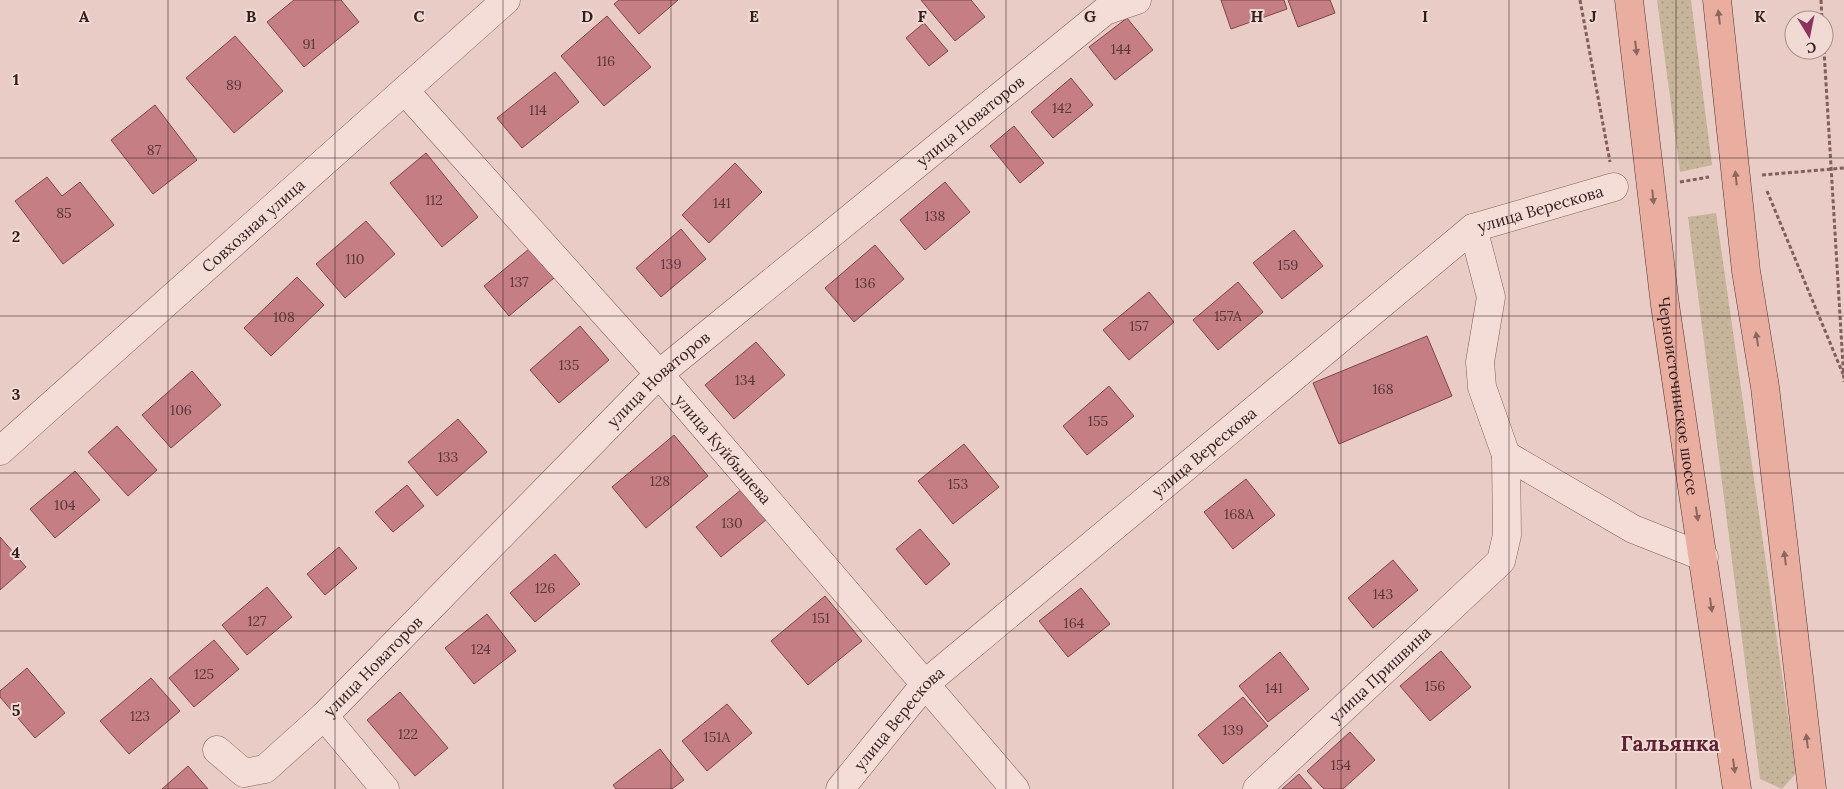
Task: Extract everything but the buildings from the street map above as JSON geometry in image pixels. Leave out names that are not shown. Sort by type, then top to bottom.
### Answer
[{"type":"main road","name":"Черноисточинское шоссе","points":[[1629,0],[1664,305],[1704,557],[1737,789]]},
{"type":"main road","points":[[1717,0],[1746,271],[1765,387],[1812,789]]},
{"type":"street","name":"Совхозная улица","points":[[0,451],[506,0]]},
{"type":"street","name":"улица Новаторов","points":[[217,750],[244,773],[265,769],[324,716],[659,374],[1105,11],[1137,0]]},
{"type":"street","name":"улица Куйбышева","points":[[404,91],[659,374],[1015,789]]},
{"type":"street","name":"улица Верескова","points":[[840,789],[926,684],[1473,228],[1614,187]]},
{"type":"street","points":[[1473,228],[1491,297],[1480,362],[1482,387],[1506,455],[1633,529],[1704,557]]},
{"type":"street","name":"улица Пришвина","points":[[1257,789],[1501,561],[1507,535],[1506,455]]},
{"type":"street","points":[[324,716],[385,789]]},
{"type":"path","points":[[1580,0],[1614,187]]},
{"type":"path","points":[[1825,60],[1844,382]]},
{"type":"path","points":[[1844,168],[1760,175],[1844,377]]},
{"type":"path","points":[[1680,182],[1710,177]]},
{"type":"shaded area","points":[[1657,0],[1691,0],[1712,165],[1680,172]]},
{"type":"shaded area","points":[[1716,213],[1796,773],[1782,789],[1760,779],[1688,217]]},
{"type":"district","name":"Гальянка","points":[[1670,743]]}]
